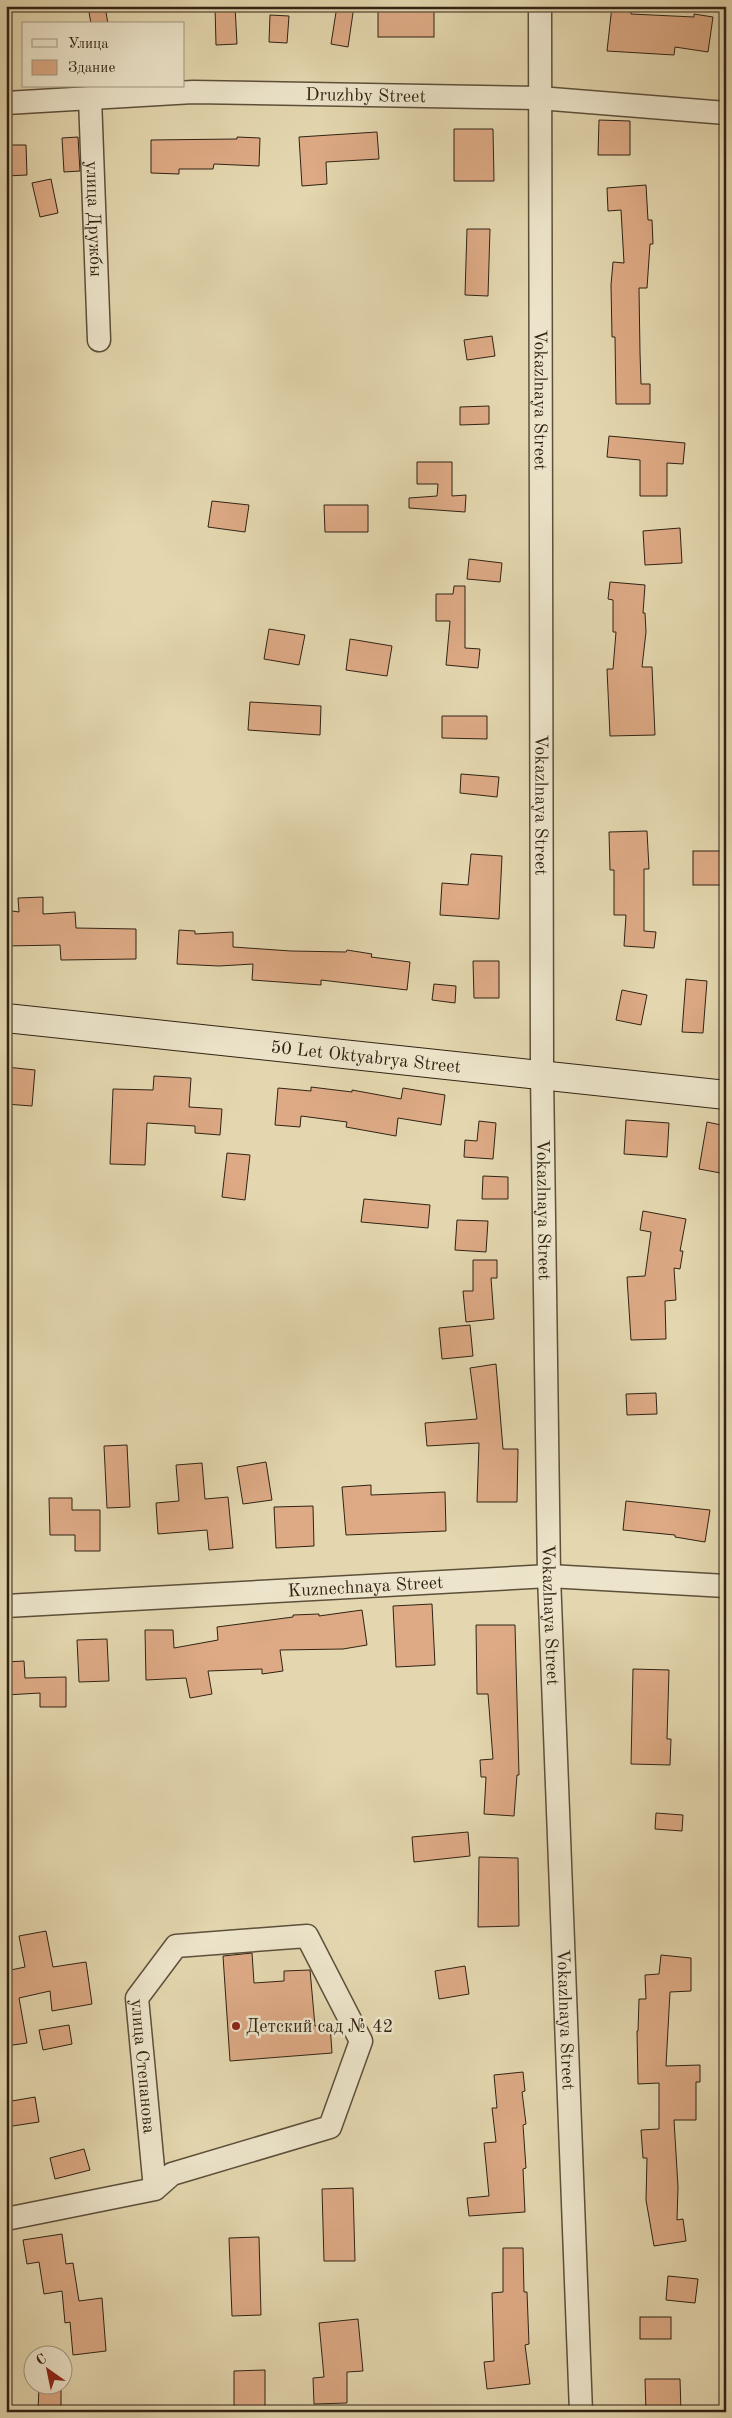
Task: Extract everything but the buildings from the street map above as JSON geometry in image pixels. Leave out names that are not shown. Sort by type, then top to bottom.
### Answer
[{"type":"street","name":"Vokazlnaya Street","points":[[540,6],[542,1074],[549,1576],[575,2411]]},
{"type":"street","name":"Druzhby Street","points":[[6,103],[193,92],[539,98],[726,113]]},
{"type":"street","name":"улица Дружбы","points":[[90,98],[99,340]]},
{"type":"street","name":"50 Let Oktyabrya Street","points":[[6,1018],[726,1095]]},
{"type":"street","name":"Kuznechnaya Street","points":[[6,1606],[549,1576],[726,1586]]},
{"type":"street","name":"улица Степанова","points":[[6,2219],[155,2189],[172,2174],[330,2127],[361,2040],[307,1936],[176,1946],[137,1998],[155,2189]]},
{"type":"place","name":"Детский сад № 42","points":[[236,2026]]}]
